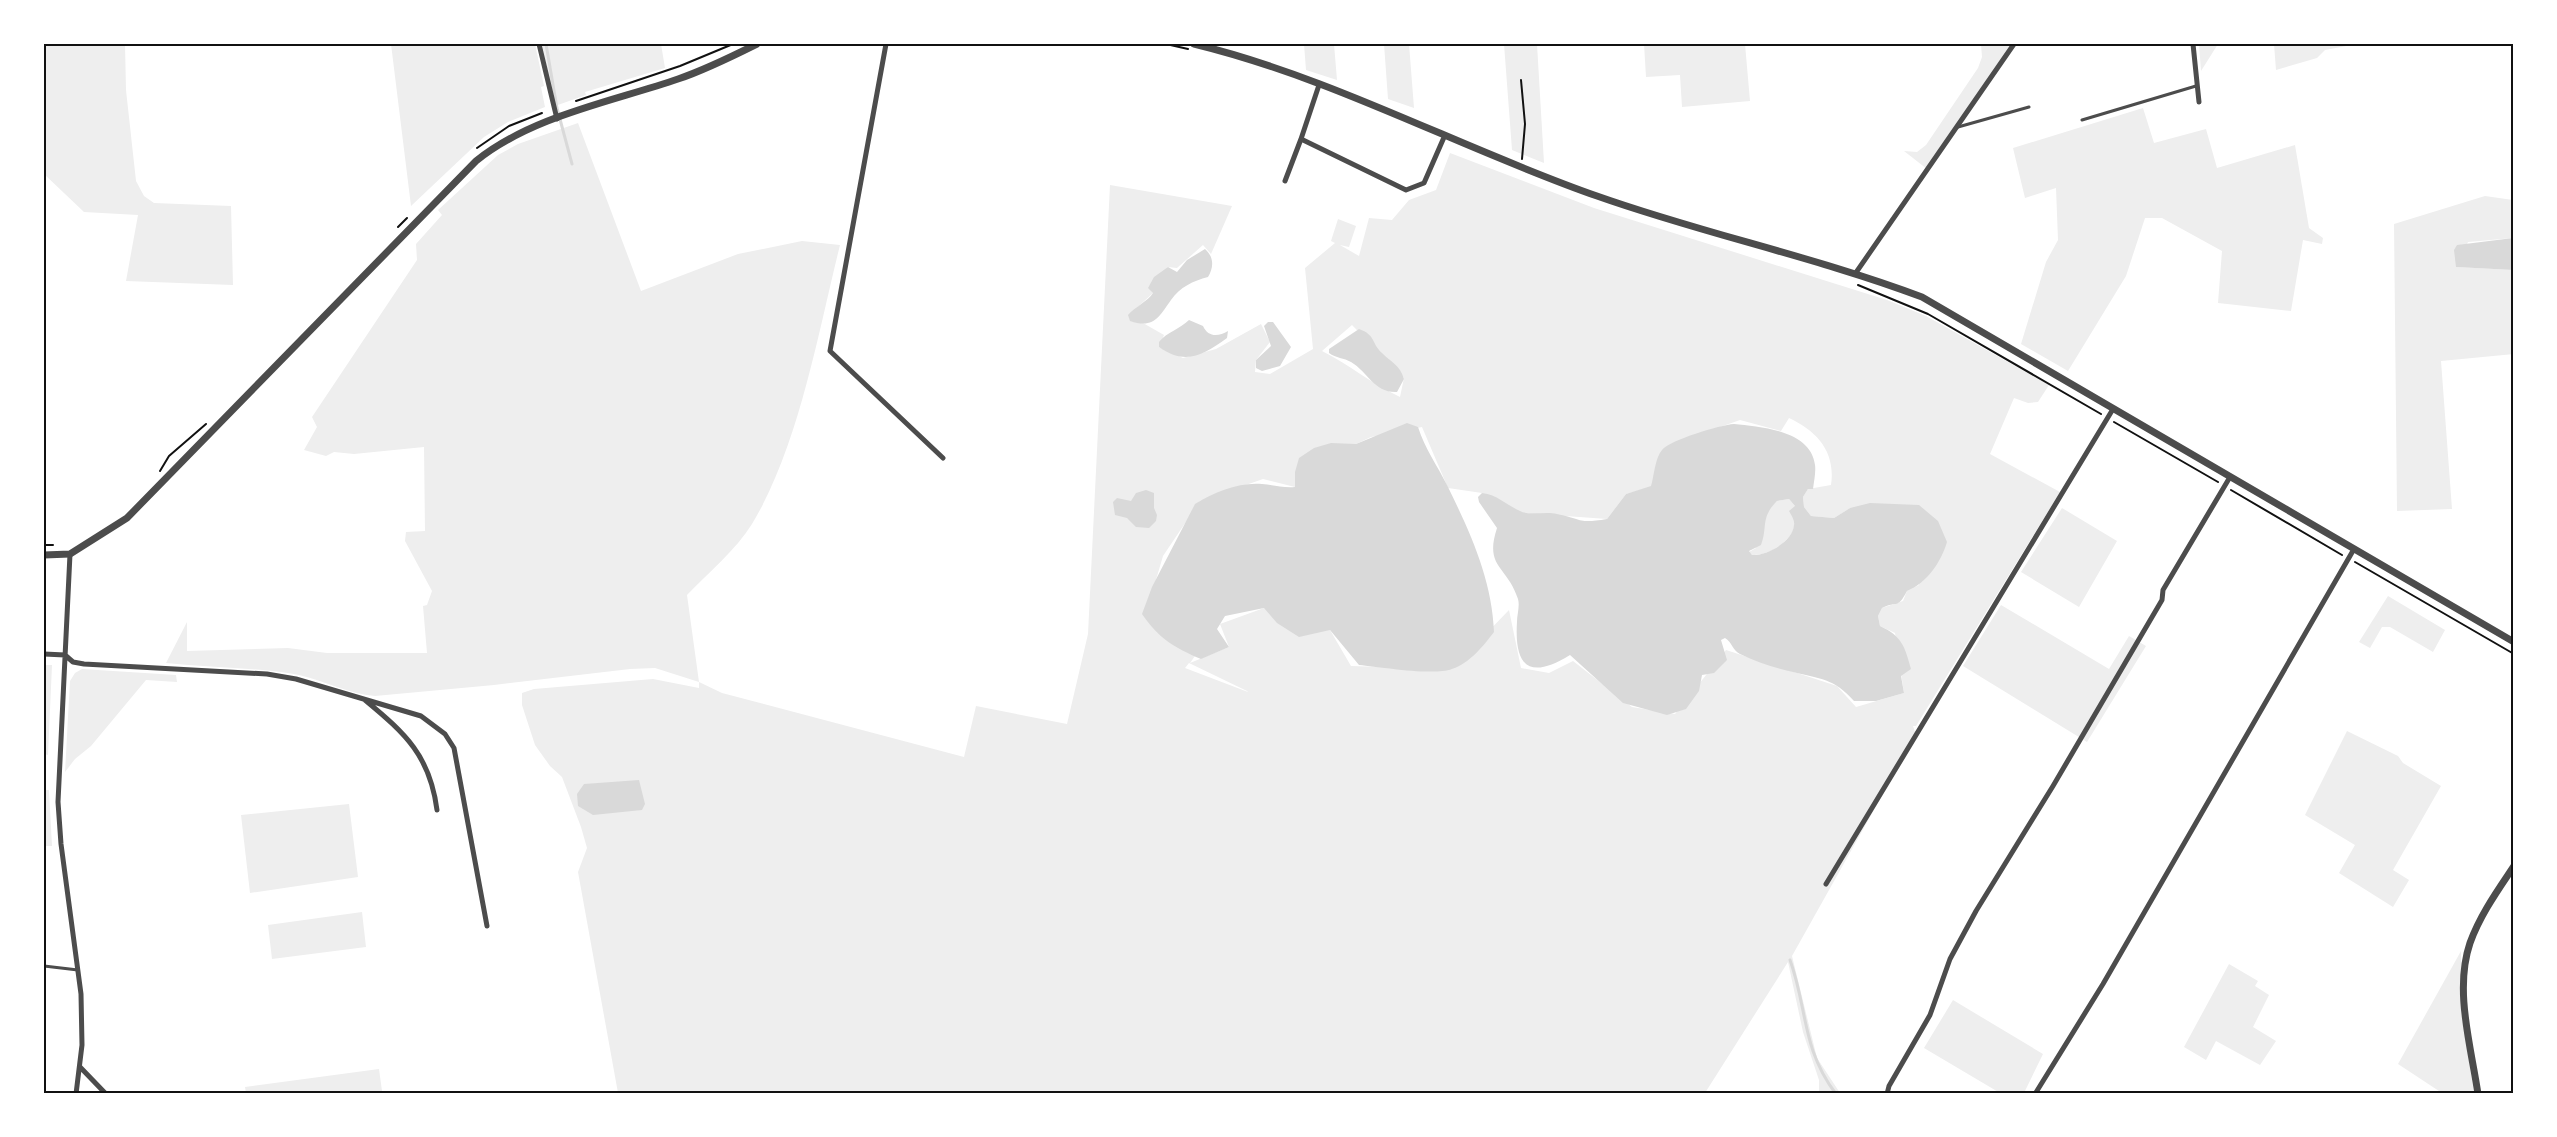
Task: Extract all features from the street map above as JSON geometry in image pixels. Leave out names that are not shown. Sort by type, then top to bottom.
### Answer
[{"type":"street","points":[[539,44],[560,118]]},
{"type":"street","points":[[44,555],[70,554],[116,526],[134,512],[476,161],[512,136],[681,78],[757,44]]},
{"type":"street","points":[[886,44],[830,351],[943,458]]},
{"type":"street","points":[[1194,44],[1224,51],[1319,85],[1445,135],[1517,167],[1599,197],[1855,274],[1922,297],[2514,642]]},
{"type":"street","points":[[1855,274],[2014,44]]},
{"type":"street","points":[[2193,44],[2199,102]]},
{"type":"street","points":[[1285,181],[1319,85]]},
{"type":"street","points":[[1301,139],[1406,190],[1424,183],[1445,135]]},
{"type":"street","points":[[1826,884],[2113,409]]},
{"type":"street","points":[[1887,1094],[1889,1086],[1930,1015],[1950,959],[1976,911],[2053,786],[2162,600],[2163,590],[2230,477]]},
{"type":"street","points":[[2035,1094],[2103,984],[2354,549]]},
{"type":"street","points":[[70,554],[59,820],[78,970],[82,1024],[76,1094]]},
{"type":"street","points":[[44,654],[65,655],[73,662],[84,664],[267,674],[296,679],[421,716],[445,734],[454,748],[487,926]]},
{"type":"street","points":[[364,699],[401,731],[418,750],[434,788],[437,810]]},
{"type":"street","points":[[2478,1094],[2466,1017],[2464,984],[2466,959],[2477,927],[2514,866]]},
{"type":"street","points":[[79,1066],[106,1094]]},
{"type":"lane","points":[[2082,120],[2196,86]]},
{"type":"lane","points":[[1958,127],[2029,107]]},
{"type":"lane","points":[[44,966],[78,970]]},
{"type":"path","points":[[572,103],[680,66],[734,44]]},
{"type":"path","points":[[1517,167],[1523,157],[1525,133],[1521,80]]},
{"type":"path","points":[[1851,283],[1928,314],[2514,654]]},
{"type":"path","points":[[157,475],[169,456],[213,418]]},
{"type":"path","points":[[44,545],[60,545]]},
{"type":"shaded area","points":[[44,44],[125,44],[126,90],[136,181],[144,196],[154,203],[231,206],[233,285],[126,281],[138,215],[84,212],[44,174]]},
{"type":"shaded area","points":[[391,44],[535,44],[544,86],[541,87],[545,107],[508,122],[484,137],[411,206]]},
{"type":"shaded area","points":[[542,44],[661,44],[665,68],[585,92],[586,95],[555,106]]},
{"type":"shaded area","points":[[1304,44],[1334,44],[1337,80],[1306,70]]},
{"type":"shaded area","points":[[1384,44],[1409,44],[1414,108],[1388,99]]},
{"type":"shaded area","points":[[1504,44],[1537,44],[1544,163],[1512,150]]},
{"type":"shaded area","points":[[1644,44],[1745,44],[1750,101],[1682,107],[1680,75],[1646,77]]},
{"type":"shaded area","points":[[1981,44],[2012,44],[1927,169],[1904,151],[1917,152],[1926,145],[1978,68],[1982,57]]},
{"type":"shaded area","points":[[2199,44],[2218,44],[2201,71]]},
{"type":"shaded area","points":[[2274,44],[2357,44],[2325,50],[2317,58],[2276,70]]},
{"type":"shaded area","points":[[2143,108],[2154,143],[2206,129],[2217,168],[2295,145],[2309,228],[2323,238],[2322,244],[2303,240],[2291,311],[2218,303],[2222,251],[2162,218],[2145,218],[2126,276],[2068,371],[2021,344],[2046,262],[2058,240],[2056,188],[2025,198],[2013,148]]},
{"type":"shaded area","points":[[578,123],[641,291],[738,254],[802,241],[840,245],[795,425],[768,493],[752,524],[738,543],[687,595],[699,682],[655,668],[630,669],[375,696],[356,693],[283,672],[166,663],[187,622],[187,651],[288,648],[327,653],[427,653],[423,606],[427,605],[432,591],[405,541],[406,532],[425,531],[424,447],[354,454],[334,452],[326,456],[304,450],[317,427],[312,417],[417,260],[416,244],[442,215],[438,210],[498,155],[518,144]]},
{"type":"shaded area","points":[[1450,153],[1594,208],[1887,300],[1926,316],[2049,385],[2038,402],[2028,403],[2014,398],[1990,454],[2060,492],[1916,726],[1913,726],[1916,735],[1792,956],[1817,1058],[1840,1093],[1819,1093],[1819,1080],[1803,1032],[1788,962],[1705,1093],[618,1093],[578,872],[587,848],[562,777],[550,766],[535,745],[522,705],[522,693],[534,689],[653,679],[699,688],[699,682],[722,693],[964,757],[976,706],[1067,724],[1088,634],[1110,185],[1232,206],[1211,254],[1203,245],[1177,268],[1168,267],[1149,288],[1153,293],[1129,315],[1164,335],[1159,347],[1183,358],[1216,349],[1261,324],[1270,342],[1256,360],[1255,372],[1270,374],[1313,349],[1305,268],[1335,243],[1331,241],[1338,219],[1356,226],[1349,247],[1340,245],[1359,256],[1369,218],[1392,220],[1409,200],[1436,190]],"holes":[[[1352,325],[1404,378],[1400,397],[1322,351]],[[1789,418],[1816,436],[1827,453],[1832,473],[1831,485],[1808,489],[1803,497],[1804,507],[1811,516],[1834,518],[1850,508],[1919,505],[1919,585],[1907,591],[1903,601],[1882,608],[1878,616],[1880,626],[1895,633],[1904,693],[1856,707],[1837,686],[1726,650],[1675,714],[1632,707],[1573,661],[1549,673],[1521,668],[1509,610],[1452,669],[1351,666],[1330,630],[1264,608],[1220,624],[1229,647],[1190,663],[1195,656],[1145,617],[1163,556],[1200,501],[1263,479],[1295,487],[1356,444],[1371,437],[1422,427],[1448,488],[1482,493],[1512,512],[1607,519],[1626,494],[1651,487],[1686,439],[1740,420],[1781,431]],[[1189,663],[1248,692],[1185,668]]]},
{"type":"shaded area","points":[[2485,196],[2513,200],[2513,238],[2468,242],[2456,267],[2513,270],[2514,354],[2441,361],[2452,509],[2397,511],[2394,224]]},
{"type":"shaded area","points":[[2513,238],[2513,270],[2456,267],[2454,250],[2457,245]]},
{"type":"shaded area","points":[[1205,249],[1212,262],[1208,277],[1178,291],[1155,320],[1145,323],[1130,321],[1128,315],[1153,293],[1148,288],[1154,277],[1168,267],[1177,272],[1187,260]]},
{"type":"shaded area","points":[[1189,320],[1203,326],[1210,334],[1217,335],[1228,331],[1227,338],[1194,356],[1178,356],[1159,347],[1162,339]]},
{"type":"shaded area","points":[[1268,322],[1273,322],[1291,347],[1280,366],[1262,371],[1256,368],[1256,360],[1271,346],[1264,326]]},
{"type":"shaded area","points":[[1359,329],[1371,337],[1385,356],[1400,370],[1404,379],[1397,392],[1382,389],[1357,366],[1329,353],[1329,349]]},
{"type":"shaded area","points":[[1407,423],[1418,427],[1464,520],[1489,593],[1494,632],[1471,658],[1452,669],[1433,672],[1359,665],[1330,630],[1299,637],[1277,623],[1264,608],[1225,616],[1217,629],[1229,647],[1201,659],[1183,651],[1154,630],[1142,614],[1152,587],[1195,504],[1236,486],[1262,484],[1295,487],[1295,472],[1299,458],[1314,448],[1331,443],[1356,444]]},
{"type":"shaded area","points":[[1727,425],[1770,429],[1795,437],[1804,444],[1811,453],[1815,465],[1813,489],[1808,489],[1803,497],[1804,507],[1811,516],[1834,518],[1850,508],[1870,503],[1919,505],[1938,521],[1947,542],[1937,564],[1921,583],[1907,591],[1899,603],[1882,608],[1878,616],[1880,626],[1898,638],[1907,654],[1911,669],[1901,676],[1904,693],[1876,701],[1854,701],[1847,693],[1826,680],[1773,667],[1740,654],[1725,638],[1721,640],[1727,660],[1714,673],[1702,675],[1699,691],[1686,709],[1667,715],[1623,703],[1570,655],[1545,667],[1528,665],[1522,659],[1517,638],[1518,599],[1495,559],[1493,551],[1497,528],[1478,497],[1482,493],[1488,494],[1524,512],[1553,513],[1585,521],[1607,519],[1626,494],[1651,486],[1658,458],[1667,446]],"holes":[[[1789,499],[1795,506],[1789,511],[1794,523],[1789,537],[1772,550],[1752,555],[1749,551],[1761,545],[1766,518],[1777,501]]]},
{"type":"shaded area","points":[[1146,490],[1154,493],[1154,508],[1157,515],[1156,521],[1149,528],[1136,527],[1127,518],[1115,515],[1113,502],[1117,498],[1131,501],[1136,493]]},
{"type":"shaded area","points":[[1789,499],[1795,506],[1795,525],[1790,536],[1770,551],[1752,555],[1749,552],[1756,548],[1766,512],[1777,501]]},
{"type":"shaded area","points":[[2062,508],[2117,541],[2079,607],[2021,572]]},
{"type":"shaded area","points":[[2388,596],[2445,630],[2433,652],[2390,627],[2382,627],[2370,648],[2359,642]]},
{"type":"shaded area","points":[[2001,605],[2109,669],[2129,636],[2146,646],[2087,742],[1963,666]]},
{"type":"shaded area","points":[[44,665],[52,665],[48,755],[44,754]]},
{"type":"shaded area","points":[[82,669],[176,675],[177,682],[146,680],[91,746],[75,759],[65,772],[70,681],[75,673]]},
{"type":"shaded area","points":[[2347,731],[2398,756],[2403,763],[2441,786],[2393,870],[2409,880],[2393,907],[2339,873],[2355,845],[2305,815]]},
{"type":"shaded area","points":[[639,780],[645,804],[642,810],[593,815],[578,806],[577,794],[584,784]]},
{"type":"shaded area","points":[[44,790],[49,790],[52,846],[44,846]]},
{"type":"shaded area","points":[[349,804],[358,877],[250,893],[241,815]]},
{"type":"shaded area","points":[[362,912],[366,947],[272,959],[268,925]]},
{"type":"shaded area","points":[[2461,951],[2461,1010],[2474,1093],[2442,1093],[2398,1064]]},
{"type":"shaded area","points":[[2229,964],[2258,981],[2255,986],[2269,995],[2253,1027],[2276,1041],[2260,1065],[2216,1041],[2206,1060],[2184,1047]]},
{"type":"shaded area","points":[[1953,1000],[2043,1054],[2024,1093],[2000,1093],[1924,1048]]},
{"type":"shaded area","points":[[379,1069],[382,1091],[246,1093],[245,1087]]},
{"type":"waterway","points":[[546,44],[557,108],[572,164]]},
{"type":"waterway","points":[[1790,960],[1811,1044],[1825,1077],[1836,1094]]}]
